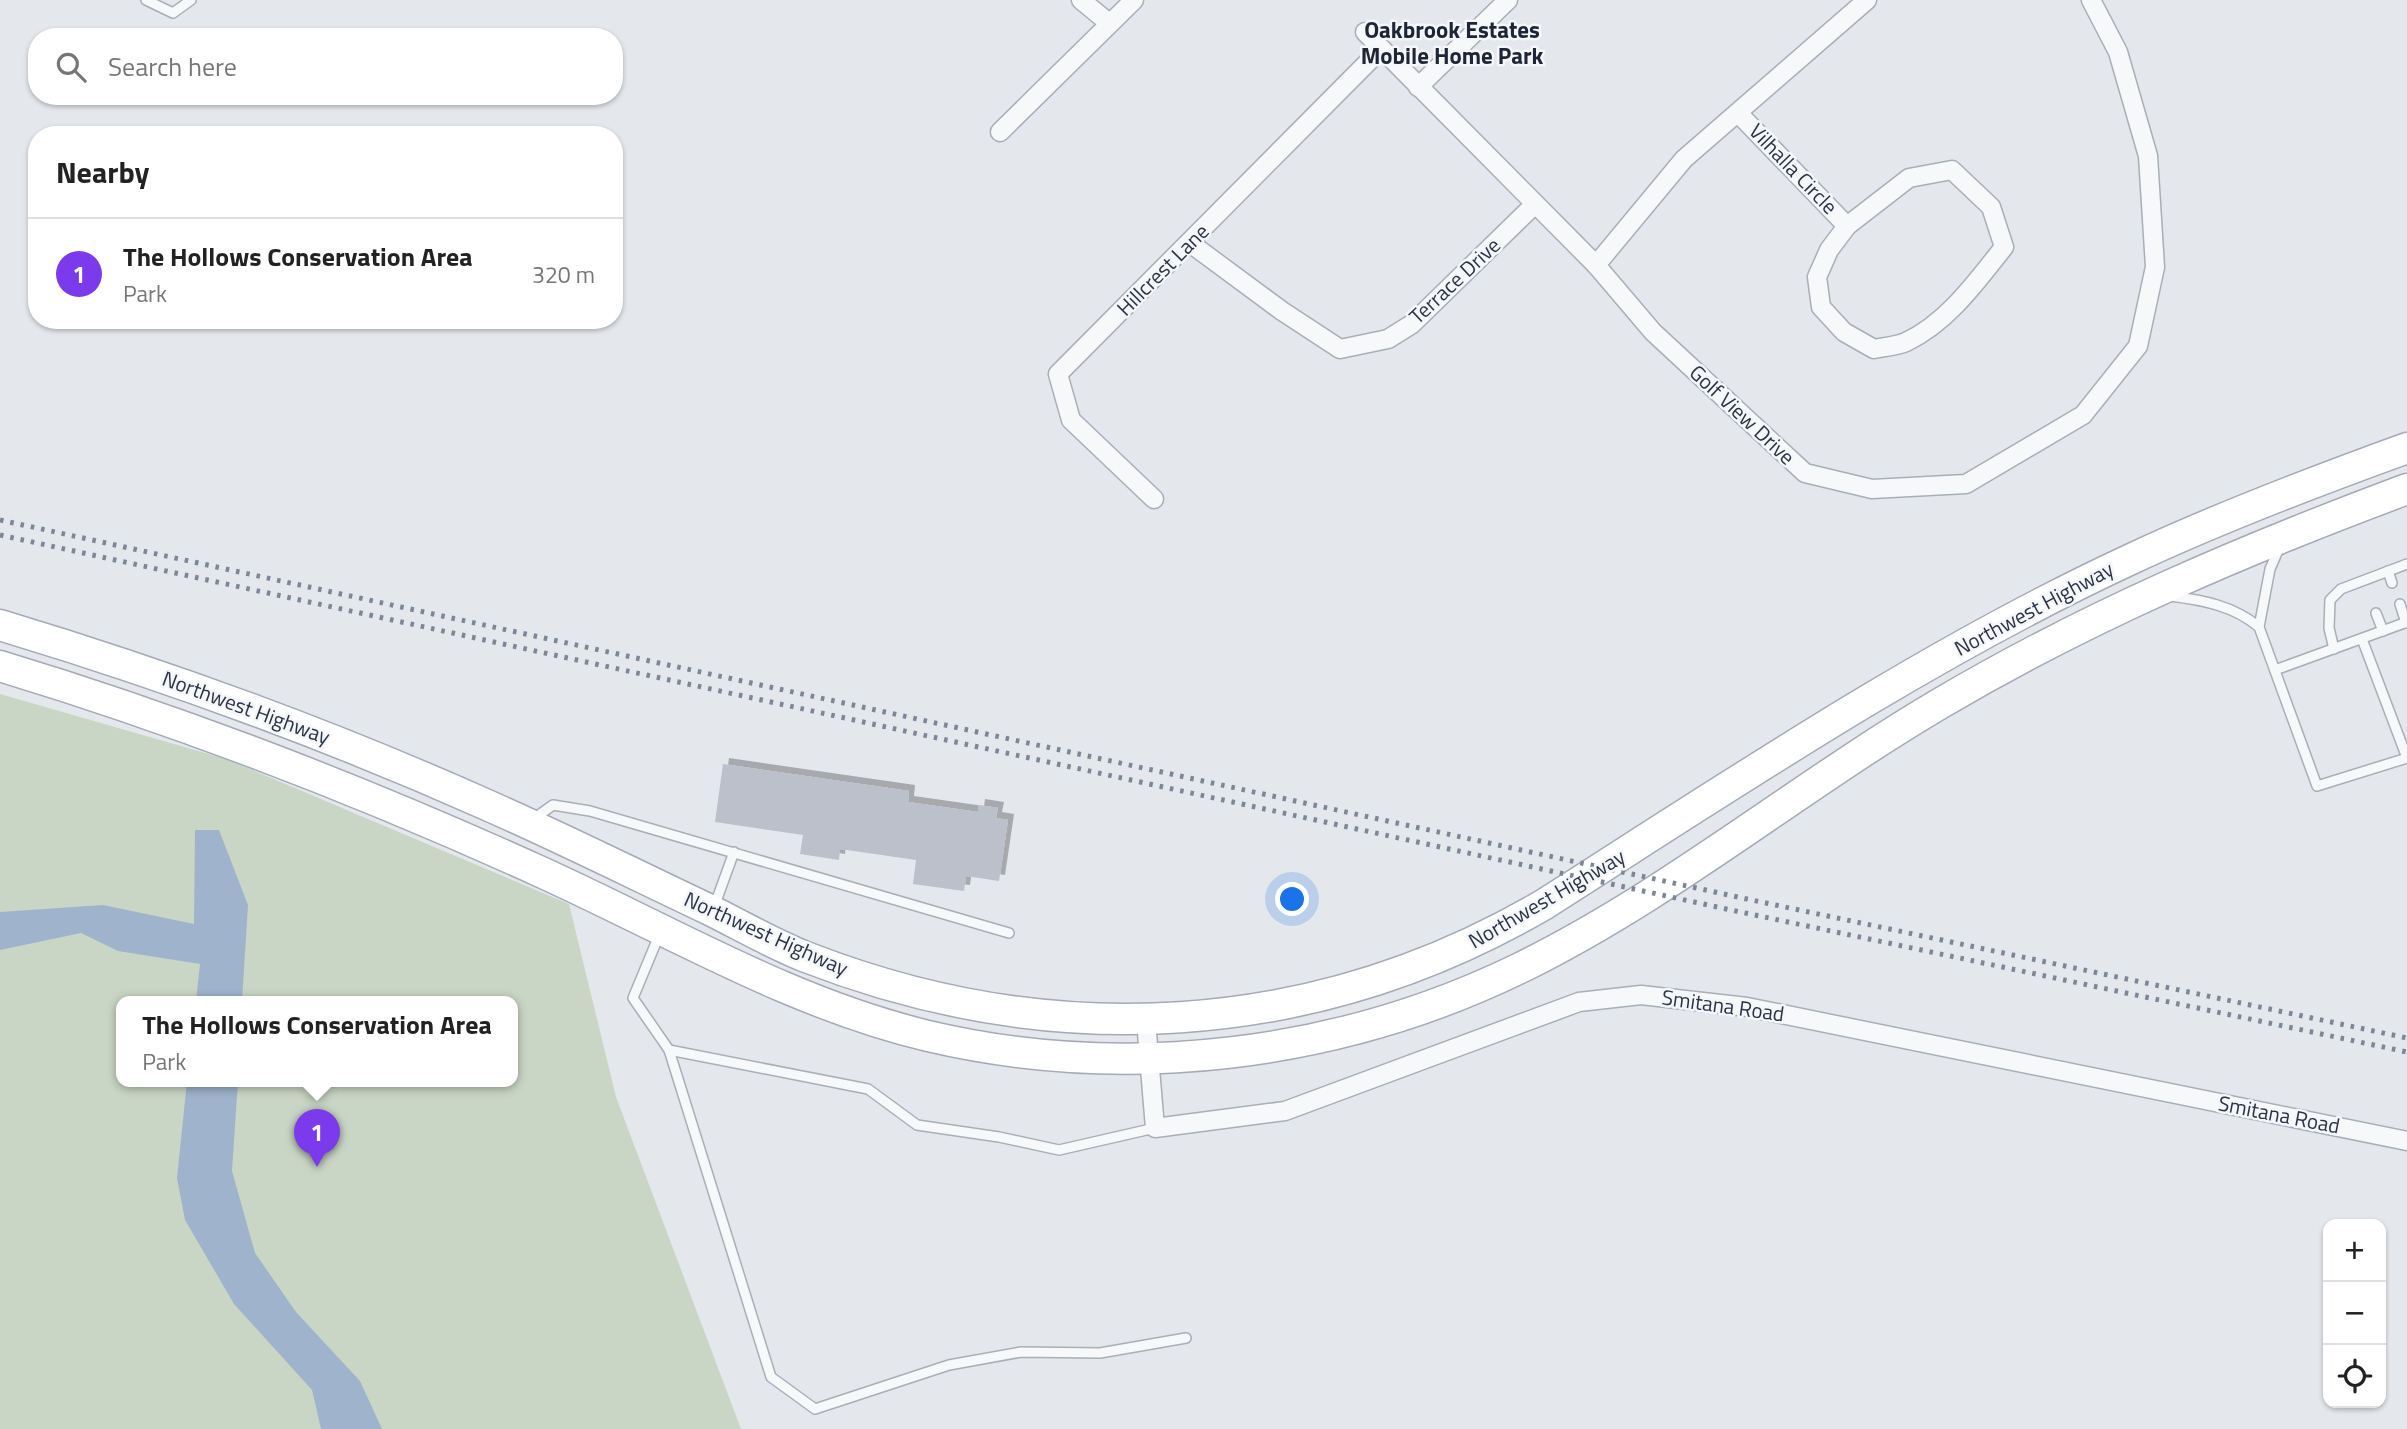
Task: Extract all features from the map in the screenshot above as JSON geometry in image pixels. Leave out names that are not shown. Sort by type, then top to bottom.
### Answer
[{"type":"main road","name":"Northwest Highway","points":[[0,625],[118,662],[283,721],[528,824],[803,955],[940,1000],[1014,1013],[1146,1021],[1281,1006],[1341,992],[1458,950],[1543,905],[1915,673],[1987,632],[2127,560],[2407,448]]},
{"type":"main road","name":"Northwest Highway","points":[[0,666],[252,750],[469,840],[662,929],[788,991],[856,1016],[929,1036],[1022,1053],[1081,1059],[1223,1054],[1290,1045],[1349,1031],[1458,994],[1518,969],[1625,908],[1819,779],[1943,702],[2077,628],[2148,593],[2285,535],[2407,489]]},
{"type":"street","points":[[1081,0],[1108,23]]},
{"type":"street","points":[[1000,132],[1134,0]]},
{"type":"street","points":[[1418,87],[1508,0]]},
{"type":"street","points":[[1596,265],[1684,159],[1867,0]]},
{"type":"street","name":"Golf View Drive","points":[[1365,32],[1596,265],[1653,331],[1805,473],[1872,489],[1966,484],[2083,415],[2138,346],[2155,267],[2148,156],[2118,52],[2091,0]]},
{"type":"street","name":"Hillcrest Lane","points":[[1154,499],[1071,420],[1058,374],[1381,50]]},
{"type":"street","name":"Vilhalla Circle","points":[[1738,113],[1847,226]]},
{"type":"street","name":"Vilhalla Circle","points":[[1952,170],[1990,207],[2004,247],[1974,285],[1946,314],[1906,342],[1874,349],[1844,332],[1821,307],[1817,277],[1829,250],[1847,226],[1909,177],[1952,170]]},
{"type":"street","name":"Terrace Drive","points":[[1190,243],[1282,311],[1340,349],[1388,339],[1412,324],[1535,204]]},
{"type":"street","name":"Smitana Road","points":[[1155,1128],[1285,1111],[1580,1002],[1642,995],[1747,1007],[2407,1141]]},
{"type":"street","points":[[1146,1021],[1147,1058],[1155,1128]]},
{"type":"lane","points":[[146,0],[173,13],[191,0]]},
{"type":"lane","points":[[2259,627],[2270,569],[2285,535]]},
{"type":"lane","points":[[2334,649],[2329,628],[2330,600],[2341,589],[2407,564]]},
{"type":"lane","points":[[2388,571],[2392,583]]},
{"type":"lane","points":[[2364,580],[2368,592]]},
{"type":"lane","points":[[2148,593],[2225,607],[2246,616],[2259,627],[2317,786],[2407,758],[2362,639]]},
{"type":"lane","points":[[2275,670],[2407,623],[2400,604]]},
{"type":"lane","points":[[2376,612],[2383,631]]},
{"type":"lane","points":[[528,824],[549,806],[569,807],[734,852],[1009,933]]},
{"type":"lane","points":[[712,912],[734,852]]},
{"type":"lane","points":[[662,929],[632,998],[669,1051],[771,1377],[815,1409],[949,1365],[1021,1352],[1100,1353],[1186,1338]]},
{"type":"lane","points":[[669,1051],[868,1089],[917,1125],[999,1137],[1059,1150],[1155,1128]]},
{"type":"green space","points":[[0,694],[226,759],[569,904],[616,1097],[741,1429],[0,1429]]},
{"type":"water","points":[[195,830],[219,830],[248,905],[242,996],[197,996],[200,964],[118,951],[81,933],[0,950],[0,912],[103,905],[194,924]]},
{"type":"water","points":[[186,1087],[238,1087],[232,1171],[255,1253],[296,1312],[360,1381],[382,1429],[321,1429],[312,1390],[234,1304],[185,1220],[177,1178]]},
{"type":"building","points":[[723,764],[909,791],[908,802],[978,812],[979,805],[998,808],[996,818],[1008,820],[999,881],[966,876],[964,891],[913,884],[916,860],[840,849],[839,860],[800,854],[803,835],[715,822]]},
{"type":"railway","points":[[0,520],[1747,899],[2407,1038]]},
{"type":"railway","points":[[0,535],[1731,910],[2407,1052]]},
{"type":"place","name":"The Hollows Conservation Area","points":[[317,1167]]},
{"type":"district","name":"Oakbrook Estates Mobile Home Park","points":[[1452,43]]}]
